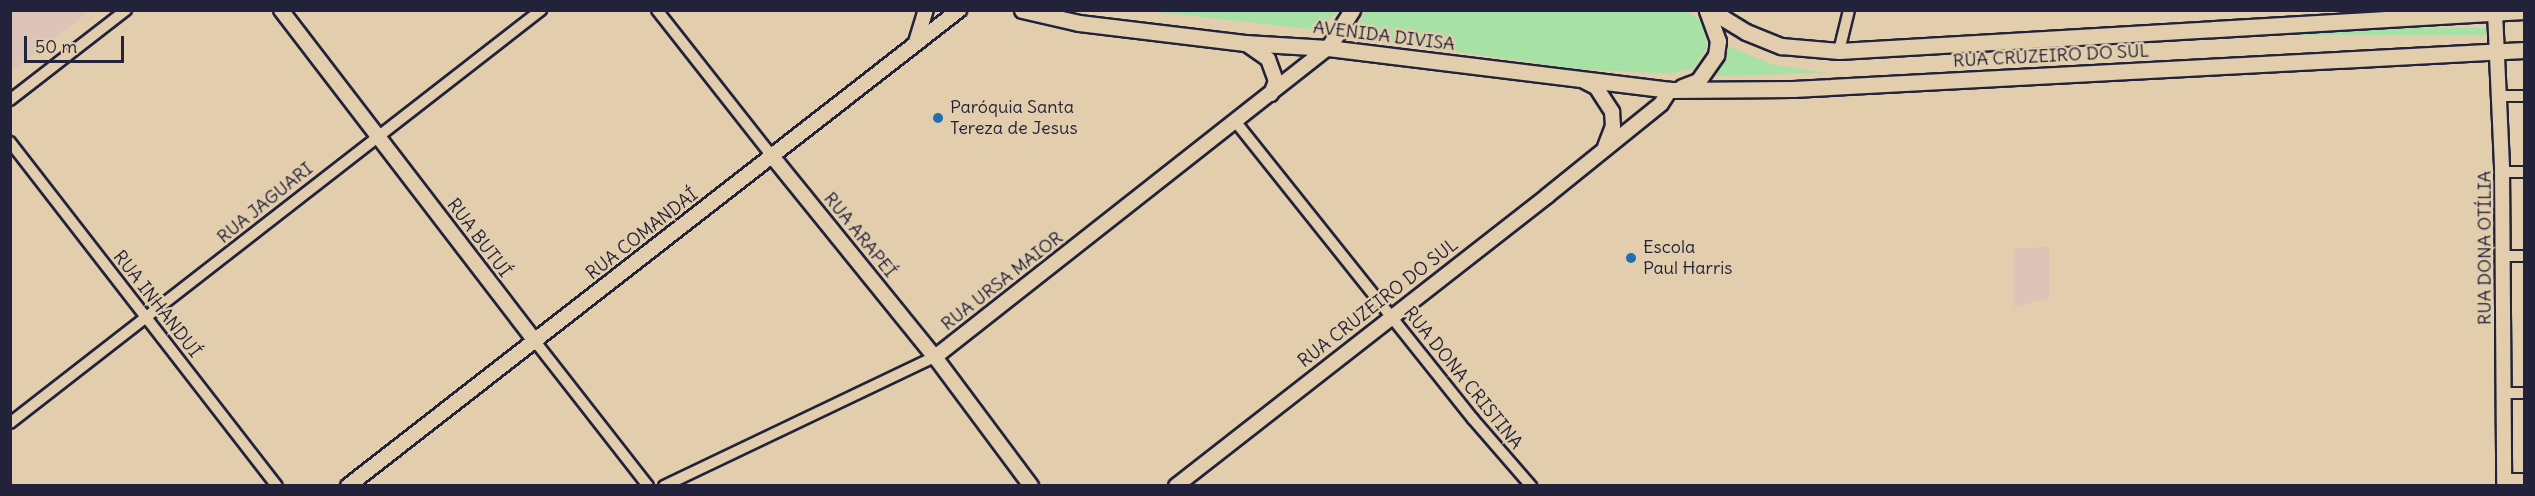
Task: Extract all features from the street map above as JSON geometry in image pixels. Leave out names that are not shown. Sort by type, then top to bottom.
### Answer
[{"type":"main road","name":"AVENIDA DIVISA","points":[[1022,10],[1079,22],[1245,43],[1328,48],[1670,90]]},
{"type":"main road","points":[[1328,48],[1352,10]]},
{"type":"main road","points":[[1670,90],[1698,81],[1716,56],[1718,41],[1708,10]]},
{"type":"main road","name":"RUA CRUZEIRO DO SUL","points":[[1708,10],[1746,32],[1781,46],[1839,51],[2176,34],[2495,11],[2524,11]]},
{"type":"main road","name":"RUA CRUZEIRO DO SUL","points":[[1670,90],[1793,89],[2524,50]]},
{"type":"street","points":[[10,100],[126,10]]},
{"type":"street","name":"RUA BUTUÍ","points":[[281,10],[648,486]]},
{"type":"street","name":"RUA JAGUARI","points":[[10,423],[541,10]]},
{"type":"street","name":"RUA ARAPEÍ","points":[[657,10],[935,357],[1031,486]]},
{"type":"street","points":[[913,46],[922,34],[926,10]]},
{"type":"street","name":"RUA COMANDAÍ","points":[[348,486],[959,10]]},
{"type":"street","points":[[1839,51],[1849,10]]},
{"type":"street","name":"RUA DONA OTÍLIA","points":[[2495,11],[2502,172],[2504,482]]},
{"type":"street","points":[[1245,43],[1268,59],[1276,81],[1271,94]]},
{"type":"street","name":"RUA URSA MAIOR","points":[[664,486],[935,357],[1328,48]]},
{"type":"street","points":[[1584,81],[1596,87],[1612,111],[1613,126],[1603,151]]},
{"type":"street","name":"RUA CRUZEIRO DO SUL","points":[[1176,486],[1603,151],[1661,104],[1670,90]]},
{"type":"street","points":[[2498,96],[2524,96]]},
{"type":"street","name":"RUA DONA CRISTINA","points":[[1235,121],[1391,317],[1531,486]]},
{"type":"street","name":"RUA INHANDUÍ","points":[[10,142],[277,486]]},
{"type":"street","points":[[2502,172],[2524,172]]},
{"type":"street","points":[[2503,256],[2524,256]]},
{"type":"street","points":[[2505,393],[2524,393]]},
{"type":"street","points":[[2504,482],[2524,479]]},
{"type":"shaded area","points":[[11,10],[90,10],[90,11],[11,72]]},
{"type":"shaded area","points":[[2049,247],[2049,298],[2014,307],[2014,248]]},
{"type":"green space","points":[[1366,10],[1687,11],[1703,23],[1707,47],[1694,68],[1671,74],[1576,69],[1368,39],[1359,33],[1359,23]]},
{"type":"green space","points":[[1148,11],[1338,11],[1318,30]]},
{"type":"green space","points":[[2247,28],[2486,28],[2486,35],[2247,35]]},
{"type":"green space","points":[[1725,45],[1774,65],[1827,73],[1714,76],[1724,58]]},
{"type":"place","name":"Paróquia Santa Tereza de Jesus","points":[[938,118]]},
{"type":"place","name":"Escola Paul Harris","points":[[1631,258]]}]
